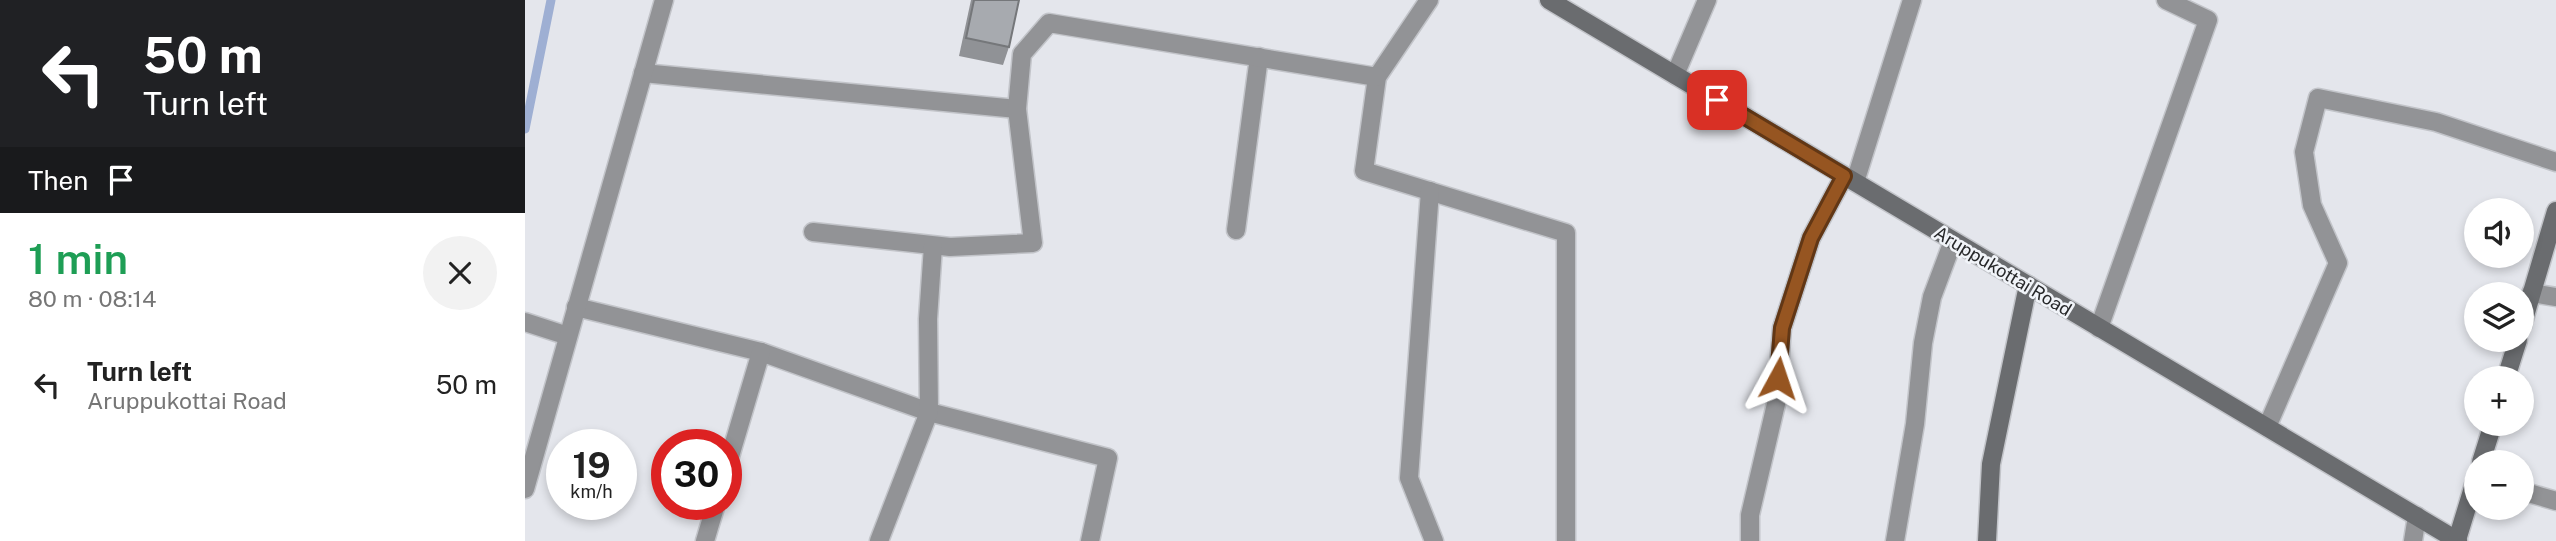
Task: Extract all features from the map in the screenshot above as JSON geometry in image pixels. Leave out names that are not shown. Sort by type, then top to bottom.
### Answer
[{"type":"main road","name":"Aruppukottai Road","points":[[1549,0],[2458,541]]},
{"type":"main road","points":[[2534,286],[2556,211]]},
{"type":"main road","points":[[1987,541],[1991,464],[2028,285]]},
{"type":"main road","points":[[2458,541],[2464,520]]},
{"type":"street","points":[[525,489],[664,0]]},
{"type":"street","points":[[1429,0],[1377,76],[1364,171],[1566,233],[1566,541]]},
{"type":"street","points":[[1675,75],[1707,0]]},
{"type":"street","points":[[1750,541],[1750,514],[1776,404],[1782,328],[1811,238],[1850,179],[1912,0]]},
{"type":"street","points":[[2099,328],[2208,20],[2166,0]]},
{"type":"street","points":[[813,232],[950,247],[1033,243],[1017,109],[1022,54],[1049,23],[1377,76]]},
{"type":"street","points":[[1236,230],[1259,57]]},
{"type":"street","points":[[643,73],[1017,109]]},
{"type":"street","points":[[2267,427],[2338,263],[2312,205],[2304,152],[2318,98],[2436,122],[2556,162]]},
{"type":"street","points":[[1430,191],[1409,478],[1433,541]]},
{"type":"street","points":[[1895,541],[1915,424],[1923,343],[1932,297],[1953,241]]},
{"type":"street","points":[[879,541],[929,411],[928,319],[933,246]]},
{"type":"street","points":[[2534,293],[2556,297]]},
{"type":"street","points":[[576,307],[761,352],[929,411],[1108,458],[1090,541]]},
{"type":"street","points":[[525,322],[568,336]]},
{"type":"street","points":[[738,429],[761,352]]},
{"type":"street","points":[[2534,495],[2556,501]]},
{"type":"street","points":[[2413,541],[2417,516]]},
{"type":"street","points":[[705,541],[711,520]]},
{"type":"building","points":[[974,0],[1019,0],[1009,47],[966,38]]},
{"type":"waterway","points":[[525,129],[551,0]]},
{"type":"route","points":[[1717,100],[1844,176],[1811,238],[1782,328],[1778,378]]}]
